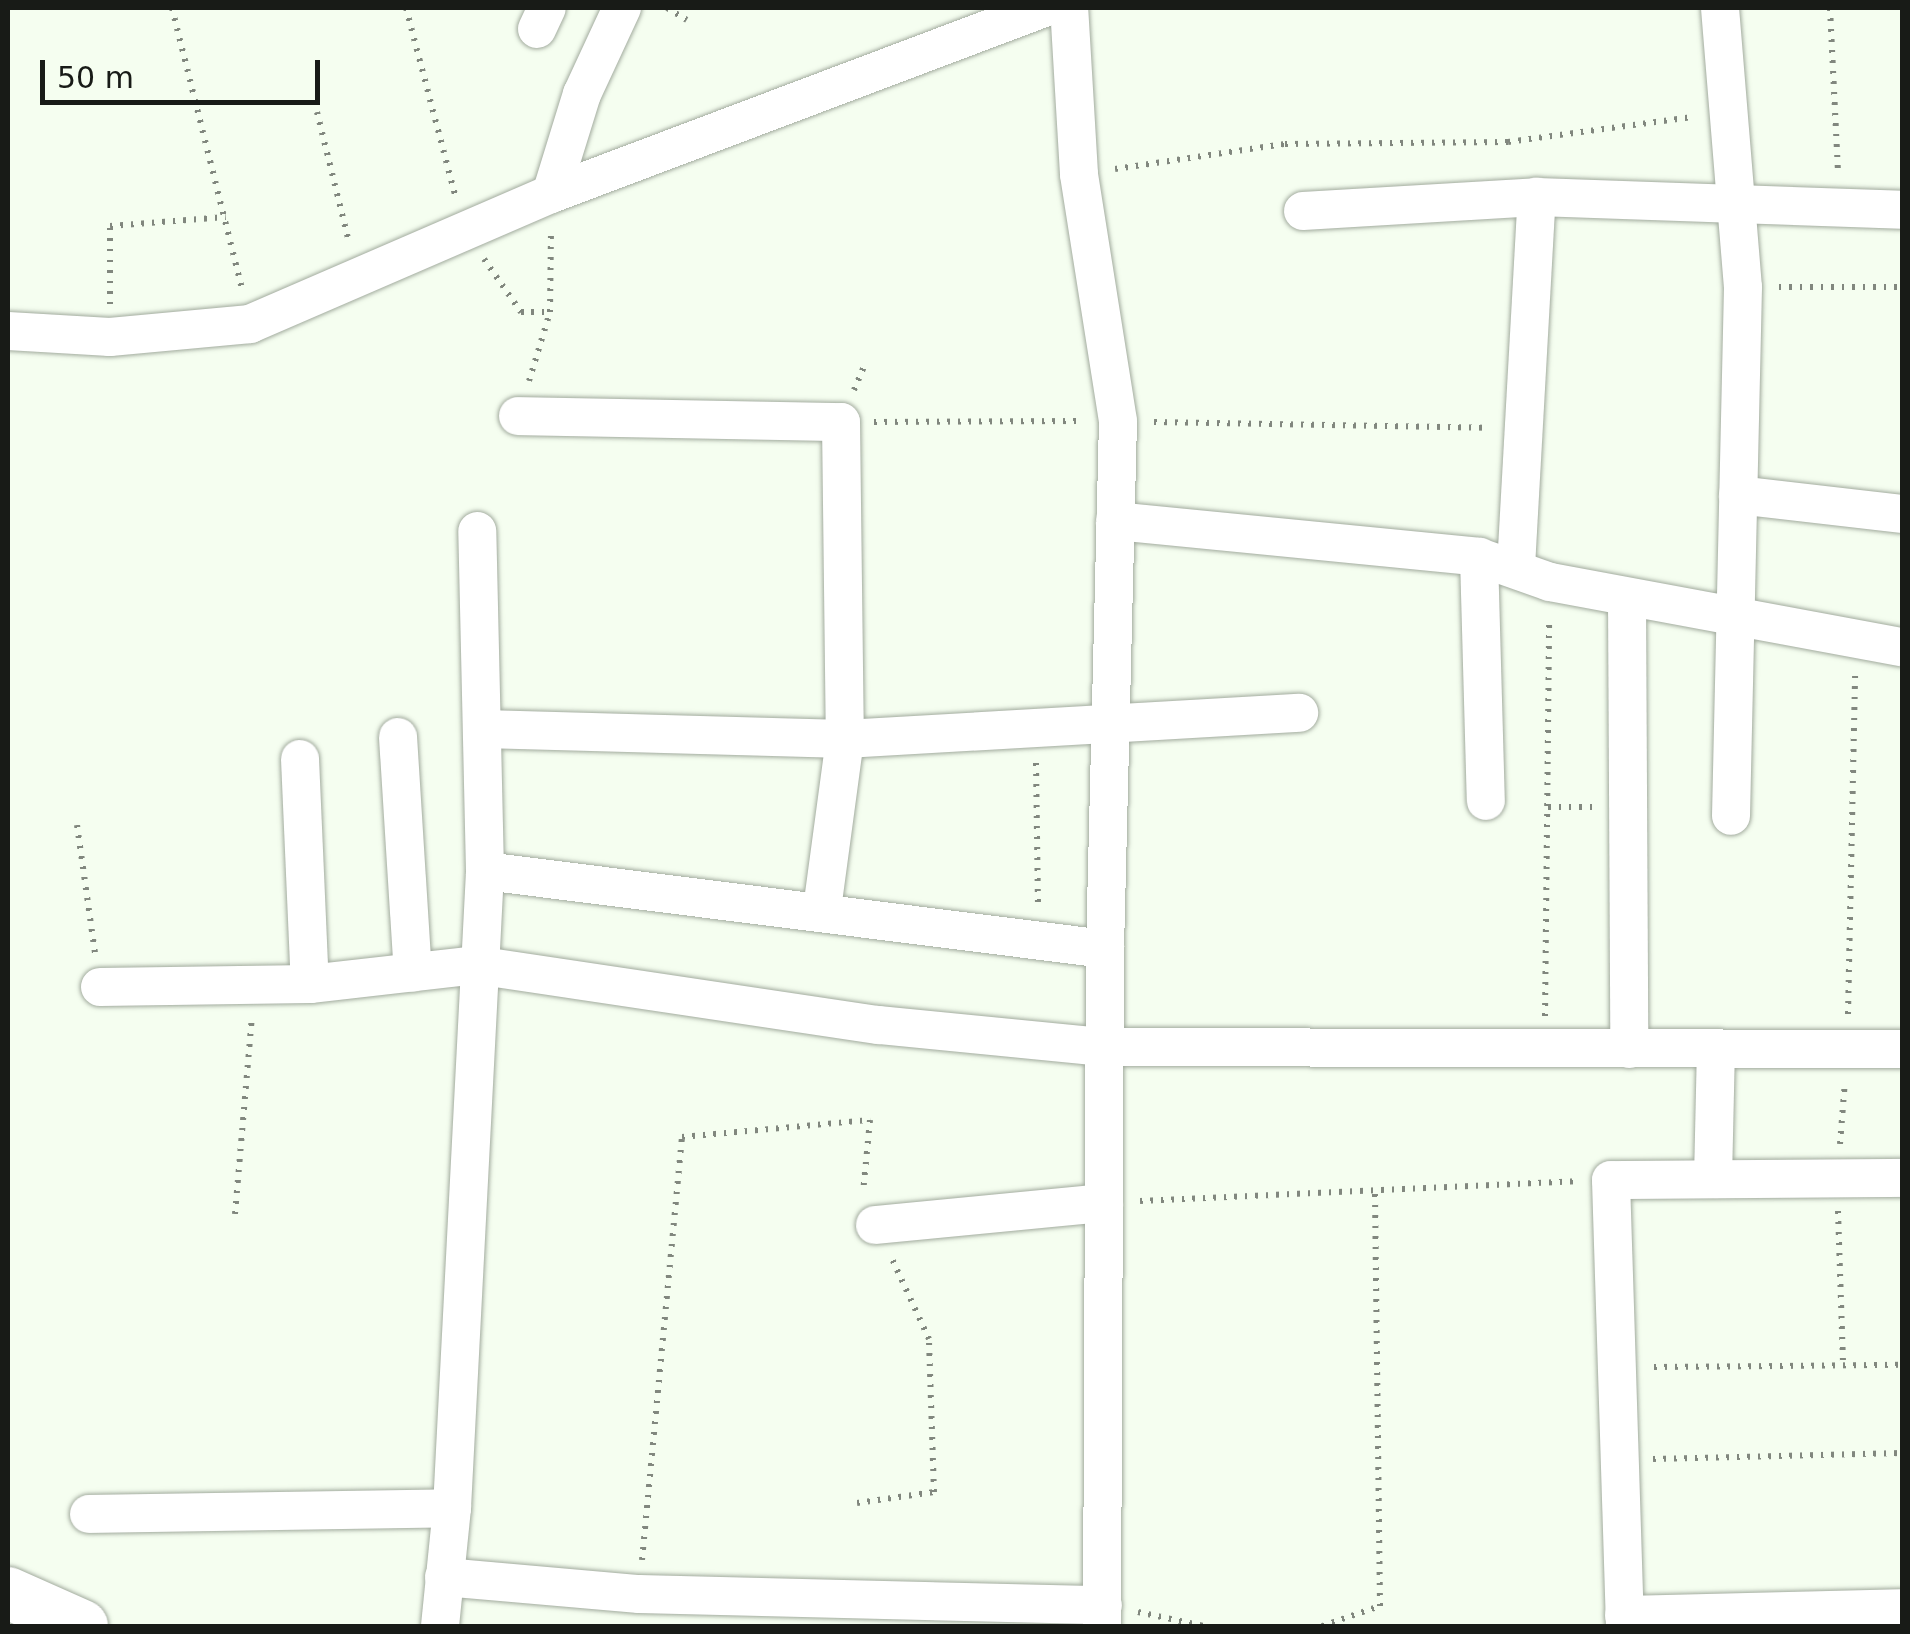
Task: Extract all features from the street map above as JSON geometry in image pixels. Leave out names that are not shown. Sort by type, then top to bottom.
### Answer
[{"type":"street","points":[[552,194],[582,94],[622,8]]},
{"type":"street","points":[[8,331],[110,336],[250,324],[357,275],[467,235],[552,194],[1044,8]]},
{"type":"street","points":[[444,1577],[639,1594],[1102,1616],[1103,1047],[1114,722],[1118,421],[1079,174],[1069,8]]},
{"type":"street","points":[[1720,8],[1741,204],[1743,287],[1731,816]]},
{"type":"street","points":[[1303,211],[1537,197],[1902,210]]},
{"type":"street","points":[[1533,574],[1528,429],[1537,197]]},
{"type":"street","points":[[518,416],[841,422],[845,739],[822,910]]},
{"type":"street","points":[[1738,495],[1902,514]]},
{"type":"street","points":[[1116,521],[1479,557],[1627,598],[1902,647]]},
{"type":"street","points":[[440,1626],[452,1508],[476,964],[484,871],[477,532]]},
{"type":"street","points":[[1479,557],[1486,800]]},
{"type":"street","points":[[1627,598],[1624,808],[1629,1049]]},
{"type":"street","points":[[484,730],[845,739],[1299,713]]},
{"type":"street","points":[[398,737],[413,972]]},
{"type":"street","points":[[300,758],[310,984]]},
{"type":"street","points":[[484,871],[822,910],[1105,949]]},
{"type":"street","points":[[100,987],[310,984],[476,964],[880,1025],[1103,1047],[1902,1049]]},
{"type":"street","points":[[1713,1179],[1716,1051]]},
{"type":"street","points":[[1902,1178],[1610,1180],[1625,1621],[1902,1608]]},
{"type":"street","points":[[875,1225],[1104,1204]]},
{"type":"street","points":[[88,1514],[452,1508]]},
{"type":"street","points":[[8,1593],[82,1626]]},
{"type":"path","points":[[172,8],[250,324]]},
{"type":"path","points":[[406,8],[467,235],[521,312],[550,312]]},
{"type":"path","points":[[667,8],[687,20]]},
{"type":"path","points":[[1830,8],[1840,209]]},
{"type":"path","points":[[317,112],[357,275]]},
{"type":"path","points":[[1079,174],[1285,144],[1508,142],[1732,112]]},
{"type":"path","points":[[518,416],[550,312],[552,194]]},
{"type":"path","points":[[110,336],[110,226],[226,217]]},
{"type":"path","points":[[1743,287],[1902,287]]},
{"type":"path","points":[[841,422],[1118,421],[1528,429]]},
{"type":"path","points":[[1533,574],[1548,808],[1544,1047]]},
{"type":"path","points":[[1843,1365],[1838,1181],[1847,1048],[1856,639]]},
{"type":"path","points":[[1036,727],[1038,939]]},
{"type":"path","points":[[1548,808],[1624,808]]},
{"type":"path","points":[[77,825],[100,987]]},
{"type":"path","points":[[235,1214],[254,986]]},
{"type":"path","points":[[639,1594],[682,1136],[870,1120],[861,1187],[929,1339],[934,1492],[857,1503]]},
{"type":"path","points":[[1104,1204],[1375,1188],[1610,1180]]},
{"type":"path","points":[[1322,1626],[1380,1606],[1375,1188]]},
{"type":"path","points":[[1618,1367],[1902,1365]]},
{"type":"path","points":[[1622,1460],[1902,1453]]},
{"type":"path","points":[[1102,1616],[1204,1626]]}]
